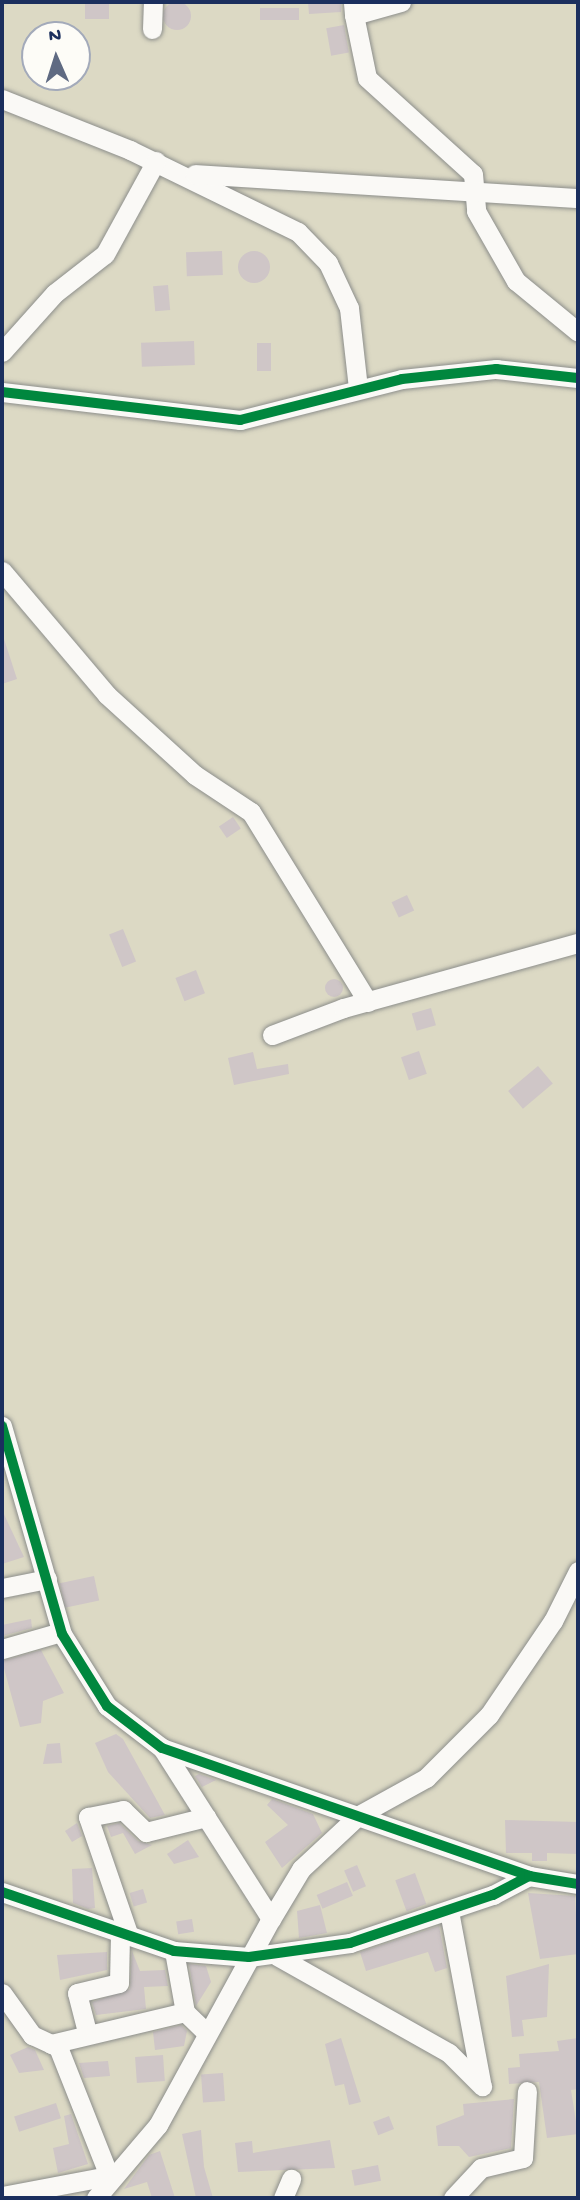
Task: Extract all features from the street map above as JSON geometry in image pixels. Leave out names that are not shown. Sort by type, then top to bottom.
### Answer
[{"type":"street","points":[[152,29],[153,2]]},
{"type":"street","points":[[401,2],[353,8],[367,78],[473,174],[476,211],[516,281],[578,332]]},
{"type":"street","points":[[2,99],[156,161],[298,232],[328,263],[349,308],[358,388]]},
{"type":"street","points":[[2,352],[55,293],[106,254],[156,161]]},
{"type":"street","points":[[184,174],[578,198]]},
{"type":"street","points":[[2,392],[240,420],[358,388],[496,369],[578,378]]},
{"type":"street","points":[[2,571],[107,695],[195,775],[251,812],[368,1002]]},
{"type":"street","points":[[272,1035],[368,1002],[578,943]]},
{"type":"street","points":[[2,1426],[61,1632],[107,1706],[162,1748],[530,1876],[578,1884]]},
{"type":"street","points":[[96,2198],[109,2176],[158,2125],[301,1868],[359,1815],[426,1778],[489,1715],[553,1621],[578,1571]]},
{"type":"street","points":[[2,1588],[47,1579]]},
{"type":"street","points":[[2,1649],[61,1632]]},
{"type":"street","points":[[162,1748],[271,1919]]},
{"type":"street","points":[[87,2032],[77,1993],[119,1983],[125,1935],[88,1817],[123,1810],[146,1832],[206,1817]]},
{"type":"street","points":[[2,1892],[174,1951],[250,1957],[277,1956],[350,1943],[449,1911],[530,1876]]},
{"type":"street","points":[[277,1956],[449,2053],[482,2086],[449,1911]]},
{"type":"street","points":[[174,1951],[185,2012],[207,2033]]},
{"type":"street","points":[[2,1993],[32,2035],[58,2047],[109,2176]]},
{"type":"street","points":[[51,2044],[87,2032],[185,2012]]},
{"type":"street","points":[[453,2198],[481,2168],[523,2158],[527,2091]]},
{"type":"street","points":[[2,2196],[109,2176]]},
{"type":"street","points":[[283,2198],[291,2179]]},
{"type":"building","points":[[85,2],[109,2],[109,19],[85,19]]},
{"type":"building","points":[[177,2],[187,6],[191,16],[187,26],[177,30],[167,26],[163,16],[167,6]]},
{"type":"building","points":[[308,2],[341,2],[341,12],[309,14]]},
{"type":"building","points":[[260,8],[299,8],[299,20],[260,20]]},
{"type":"building","points":[[344,25],[349,53],[331,56],[326,28]]},
{"type":"building","points":[[222,251],[223,275],[187,276],[186,252]]},
{"type":"building","points":[[254,251],[265,256],[270,267],[265,278],[254,283],[243,278],[238,267],[243,256]]},
{"type":"building","points":[[168,285],[170,310],[155,311],[153,286]]},
{"type":"building","points":[[194,341],[195,365],[142,367],[141,343]]},
{"type":"building","points":[[257,343],[271,343],[271,371],[257,371]]},
{"type":"building","points":[[4,639],[17,679],[2,684],[2,640]]},
{"type":"building","points":[[233,817],[241,829],[227,838],[219,827]]},
{"type":"building","points":[[407,895],[414,910],[399,918],[392,902]]},
{"type":"building","points":[[123,929],[136,961],[122,967],[109,935]]},
{"type":"building","points":[[196,970],[205,993],[184,1001],[175,978]]},
{"type":"building","points":[[330,979],[338,979],[343,988],[341,995],[330,997],[325,992],[325,984]]},
{"type":"building","points":[[431,1008],[436,1025],[417,1031],[412,1014]]},
{"type":"building","points":[[419,1051],[427,1074],[409,1080],[401,1057]]},
{"type":"building","points":[[253,1052],[257,1069],[288,1064],[289,1074],[234,1085],[228,1058]]},
{"type":"building","points":[[538,1066],[553,1084],[523,1109],[508,1091]]},
{"type":"building","points":[[2,1510],[24,1557],[2,1564]]},
{"type":"building","points":[[94,1576],[99,1600],[65,1608],[60,1583]]},
{"type":"building","points":[[31,1619],[32,1628],[2,1636],[2,1625]]},
{"type":"building","points":[[41,1650],[64,1693],[43,1701],[41,1723],[20,1727],[2,1661]]},
{"type":"building","points":[[116,1734],[123,1739],[165,1815],[150,1818],[108,1772],[95,1743]]},
{"type":"building","points":[[60,1743],[62,1763],[43,1764],[47,1744]]},
{"type":"building","points":[[199,1774],[216,1780],[202,1787],[195,1776]]},
{"type":"building","points":[[272,1799],[313,1814],[322,1833],[282,1868],[265,1842],[288,1825],[267,1805]]},
{"type":"building","points":[[505,1820],[578,1822],[578,1854],[547,1853],[547,1861],[532,1861],[532,1853],[506,1853]]},
{"type":"building","points":[[77,1823],[82,1836],[72,1842],[65,1831]]},
{"type":"building","points":[[119,1823],[138,1841],[152,1845],[135,1854],[123,1833],[111,1837],[107,1826]]},
{"type":"building","points":[[188,1840],[199,1857],[174,1864],[167,1854]]},
{"type":"building","points":[[357,1865],[366,1886],[353,1892],[344,1870]]},
{"type":"building","points":[[92,1868],[95,1908],[88,1909],[73,1903],[72,1869]]},
{"type":"building","points":[[415,1873],[426,1904],[407,1911],[395,1880]]},
{"type":"building","points":[[347,1882],[353,1896],[322,1909],[317,1895]]},
{"type":"building","points":[[143,1889],[147,1902],[134,1906],[130,1893]]},
{"type":"building","points":[[528,1893],[575,1896],[578,1954],[540,1959]]},
{"type":"building","points":[[320,1905],[327,1933],[299,1938],[297,1911]]},
{"type":"building","points":[[192,1919],[194,1932],[178,1934],[176,1922]]},
{"type":"building","points":[[439,1926],[447,1968],[435,1972],[428,1952],[366,1971],[360,1952]]},
{"type":"building","points":[[132,1951],[140,1971],[165,1970],[168,1986],[144,1987],[146,2009],[96,2015],[92,2002],[130,1989]]},
{"type":"building","points":[[107,1952],[107,1970],[60,1980],[57,1955]]},
{"type":"building","points":[[189,1964],[206,1966],[211,1982],[196,2006]]},
{"type":"building","points":[[549,1964],[547,2017],[522,2020],[524,2036],[512,2037],[506,1976]]},
{"type":"building","points":[[181,2025],[187,2031],[184,2046],[155,2050],[153,2032]]},
{"type":"building","points":[[341,2038],[361,2102],[349,2105],[344,2084],[335,2086],[325,2044]]},
{"type":"building","points":[[578,2038],[578,2089],[571,2090],[578,2134],[547,2138],[539,2082],[509,2084],[508,2068],[520,2067],[519,2054],[559,2051],[557,2041]]},
{"type":"building","points":[[28,2047],[35,2050],[44,2070],[19,2073],[10,2055]]},
{"type":"building","points":[[163,2055],[165,2081],[137,2083],[135,2057]]},
{"type":"building","points":[[108,2061],[110,2076],[84,2078],[79,2063]]},
{"type":"building","points":[[223,2073],[225,2101],[203,2102],[201,2075]]},
{"type":"building","points":[[514,2099],[511,2148],[469,2157],[459,2146],[438,2146],[436,2126],[464,2115],[463,2104]]},
{"type":"building","points":[[56,2103],[61,2118],[19,2132],[14,2117]]},
{"type":"building","points":[[71,2114],[88,2164],[58,2173],[53,2148],[69,2144],[64,2116]]},
{"type":"building","points":[[389,2116],[394,2129],[378,2135],[373,2122]]},
{"type":"building","points":[[201,2130],[204,2167],[213,2198],[196,2198],[182,2134]]},
{"type":"building","points":[[330,2140],[335,2168],[238,2172],[235,2143],[252,2141],[253,2153]]},
{"type":"building","points":[[160,2151],[175,2198],[152,2198],[147,2182],[124,2189],[149,2155]]},
{"type":"building","points":[[378,2165],[381,2181],[355,2186],[351,2170]]},
{"type":"cycle path","points":[[2,392],[240,420],[402,379],[496,369],[578,378]]},
{"type":"cycle path","points":[[2,1426],[62,1634],[107,1706],[162,1748],[529,1876]]},
{"type":"cycle path","points":[[2,1892],[174,1951],[249,1957],[350,1943],[493,1895],[529,1876],[578,1884]]}]
